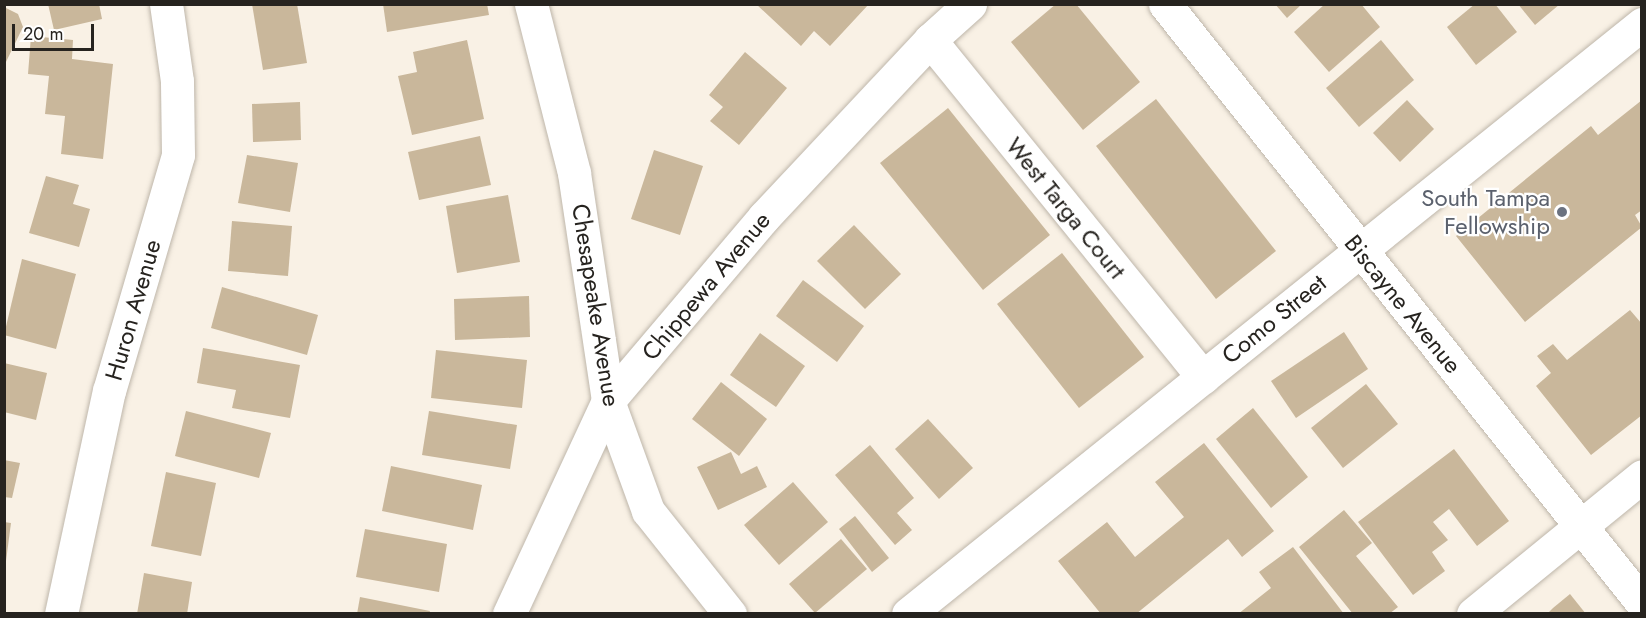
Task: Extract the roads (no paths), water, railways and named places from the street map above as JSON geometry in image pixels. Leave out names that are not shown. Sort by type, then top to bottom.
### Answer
[{"type":"street","name":"Huron Avenue","points":[[61,614],[109,391],[178,155],[177,81],[166,4]]},
{"type":"street","name":"Chesapeake Avenue","points":[[531,4],[574,173],[608,401],[648,511],[729,614]]},
{"type":"street","name":"Chippewa Avenue","points":[[509,614],[608,401],[764,217],[930,40],[970,4]]},
{"type":"street","name":"Biscayne Avenue","points":[[1165,4],[1641,603]]},
{"type":"street","name":"Como Street","points":[[908,614],[1641,24]]},
{"type":"street","name":"West Targa Court","points":[[930,40],[1203,377]]},
{"type":"street","points":[[1473,614],[1641,476]]},
{"type":"place","name":"South Tampa Fellowship","points":[[1562,212]]}]
